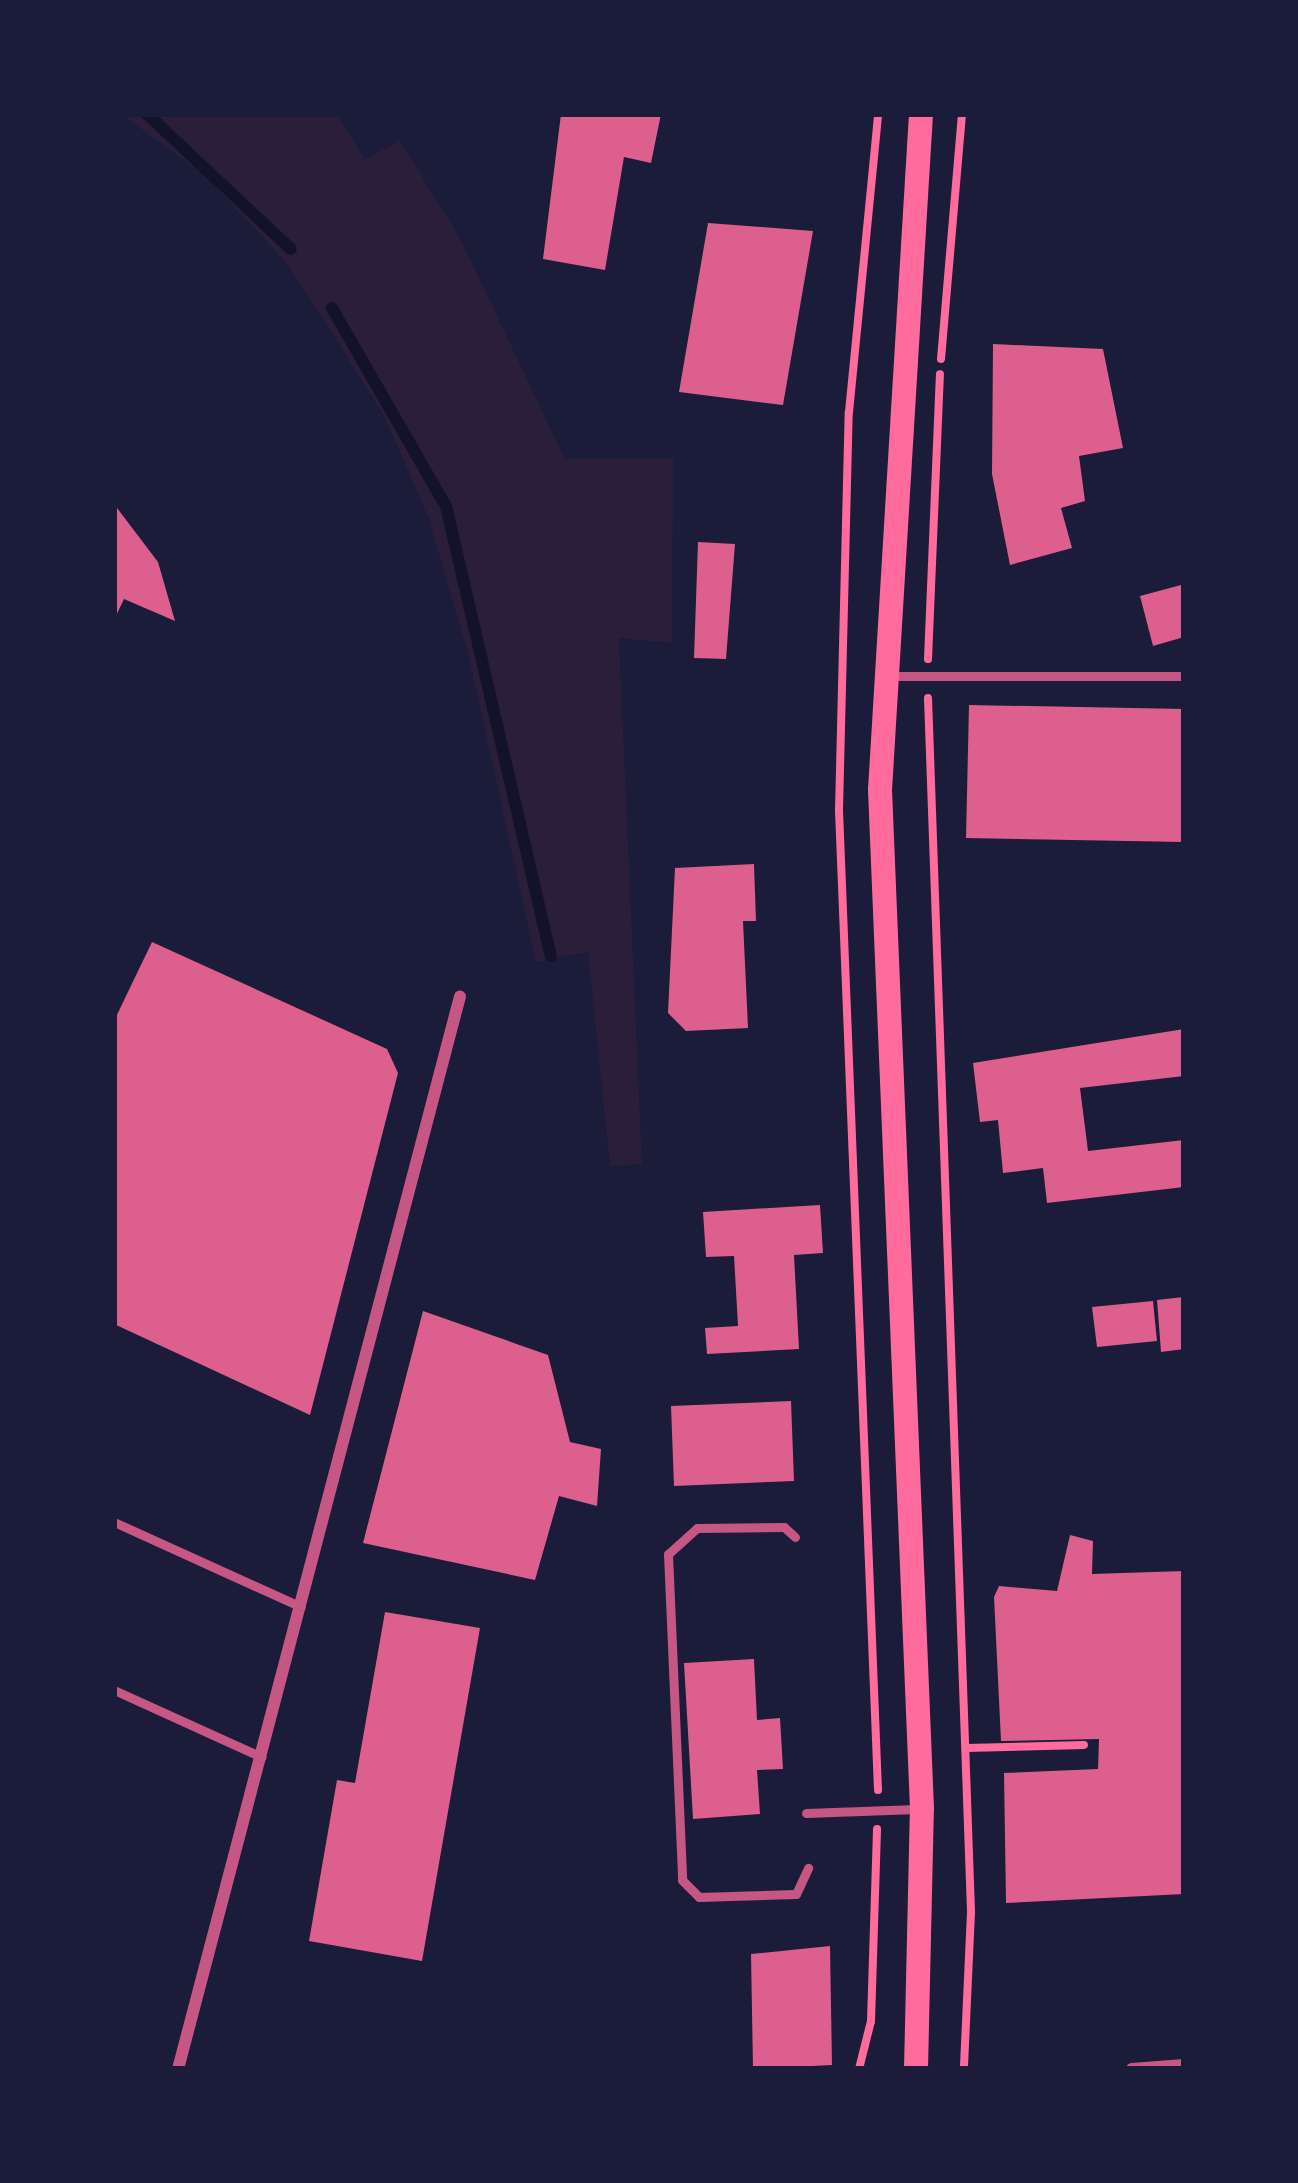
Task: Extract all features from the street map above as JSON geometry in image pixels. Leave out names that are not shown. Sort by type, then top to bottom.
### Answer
[{"type":"main road","points":[[916,2069],[922,1808],[884,676],[921,114]]},
{"type":"street","points":[[178,2069],[460,996]]},
{"type":"street","points":[[1132,2069],[1184,2065]]},
{"type":"lane","points":[[884,676],[1184,676]]},
{"type":"lane","points":[[114,1522],[301,1607]]},
{"type":"lane","points":[[795,1538],[784,1527],[697,1528],[668,1554],[682,1880],[700,1897],[796,1894],[808,1868]]},
{"type":"lane","points":[[114,1690],[262,1757]]},
{"type":"lane","points":[[806,1813],[922,1808]]},
{"type":"path","points":[[962,114],[927,675],[966,1748],[964,2069]]},
{"type":"path","points":[[966,1748],[1084,1745]]},
{"type":"shaded area","points":[[121,114],[336,114],[365,159],[400,141],[461,240],[565,459],[673,459],[672,643],[619,638],[642,1164],[610,1166],[588,952],[536,962],[468,653],[428,517],[384,415],[287,263],[202,173]]},
{"type":"building","points":[[561,114],[661,114],[651,163],[624,157],[605,270],[543,259]]},
{"type":"building","points":[[708,223],[813,231],[783,405],[679,392]]},
{"type":"building","points":[[993,344],[1103,349],[1123,448],[1079,456],[1085,501],[1061,508],[1072,548],[1010,565],[992,474]]},
{"type":"building","points":[[114,504],[158,562],[175,621],[124,599],[114,620]]},
{"type":"building","points":[[698,542],[735,544],[726,659],[694,658]]},
{"type":"building","points":[[1181,585],[1184,637],[1153,646],[1140,596]]},
{"type":"building","points":[[969,705],[1184,709],[1184,842],[966,838]]},
{"type":"building","points":[[754,864],[756,921],[743,921],[748,1028],[686,1031],[668,1013],[675,868]]},
{"type":"building","points":[[152,942],[387,1049],[398,1073],[310,1415],[114,1324],[114,1021]]},
{"type":"building","points":[[1184,1029],[1184,1076],[1080,1088],[1088,1151],[1184,1140],[1184,1187],[1047,1203],[1043,1168],[1003,1173],[998,1120],[980,1122],[973,1063]]},
{"type":"building","points":[[820,1205],[823,1253],[794,1255],[799,1349],[707,1354],[705,1328],[738,1326],[734,1256],[706,1257],[703,1212]]},
{"type":"building","points":[[1184,1297],[1184,1349],[1161,1352],[1157,1300]]},
{"type":"building","points":[[1153,1301],[1157,1341],[1097,1347],[1092,1307]]},
{"type":"building","points":[[423,1311],[548,1355],[570,1442],[601,1449],[597,1506],[559,1496],[535,1580],[363,1543]]},
{"type":"building","points":[[791,1401],[794,1481],[674,1486],[671,1406]]},
{"type":"building","points":[[1070,1535],[1093,1541],[1092,1574],[1184,1571],[1184,1894],[1006,1903],[1004,1773],[1098,1769],[1099,1739],[1001,1741],[994,1597],[999,1586],[1057,1591]]},
{"type":"building","points":[[385,1612],[480,1628],[422,1961],[309,1941],[337,1780],[355,1783]]},
{"type":"building","points":[[754,1659],[757,1720],[780,1718],[783,1769],[757,1770],[760,1814],[693,1819],[684,1663]]},
{"type":"building","points":[[830,1946],[832,2065],[753,2069],[751,1954]]},
{"type":"waterway","points":[[147,114],[291,249]]},
{"type":"waterway","points":[[332,308],[446,506],[551,956]]}]
